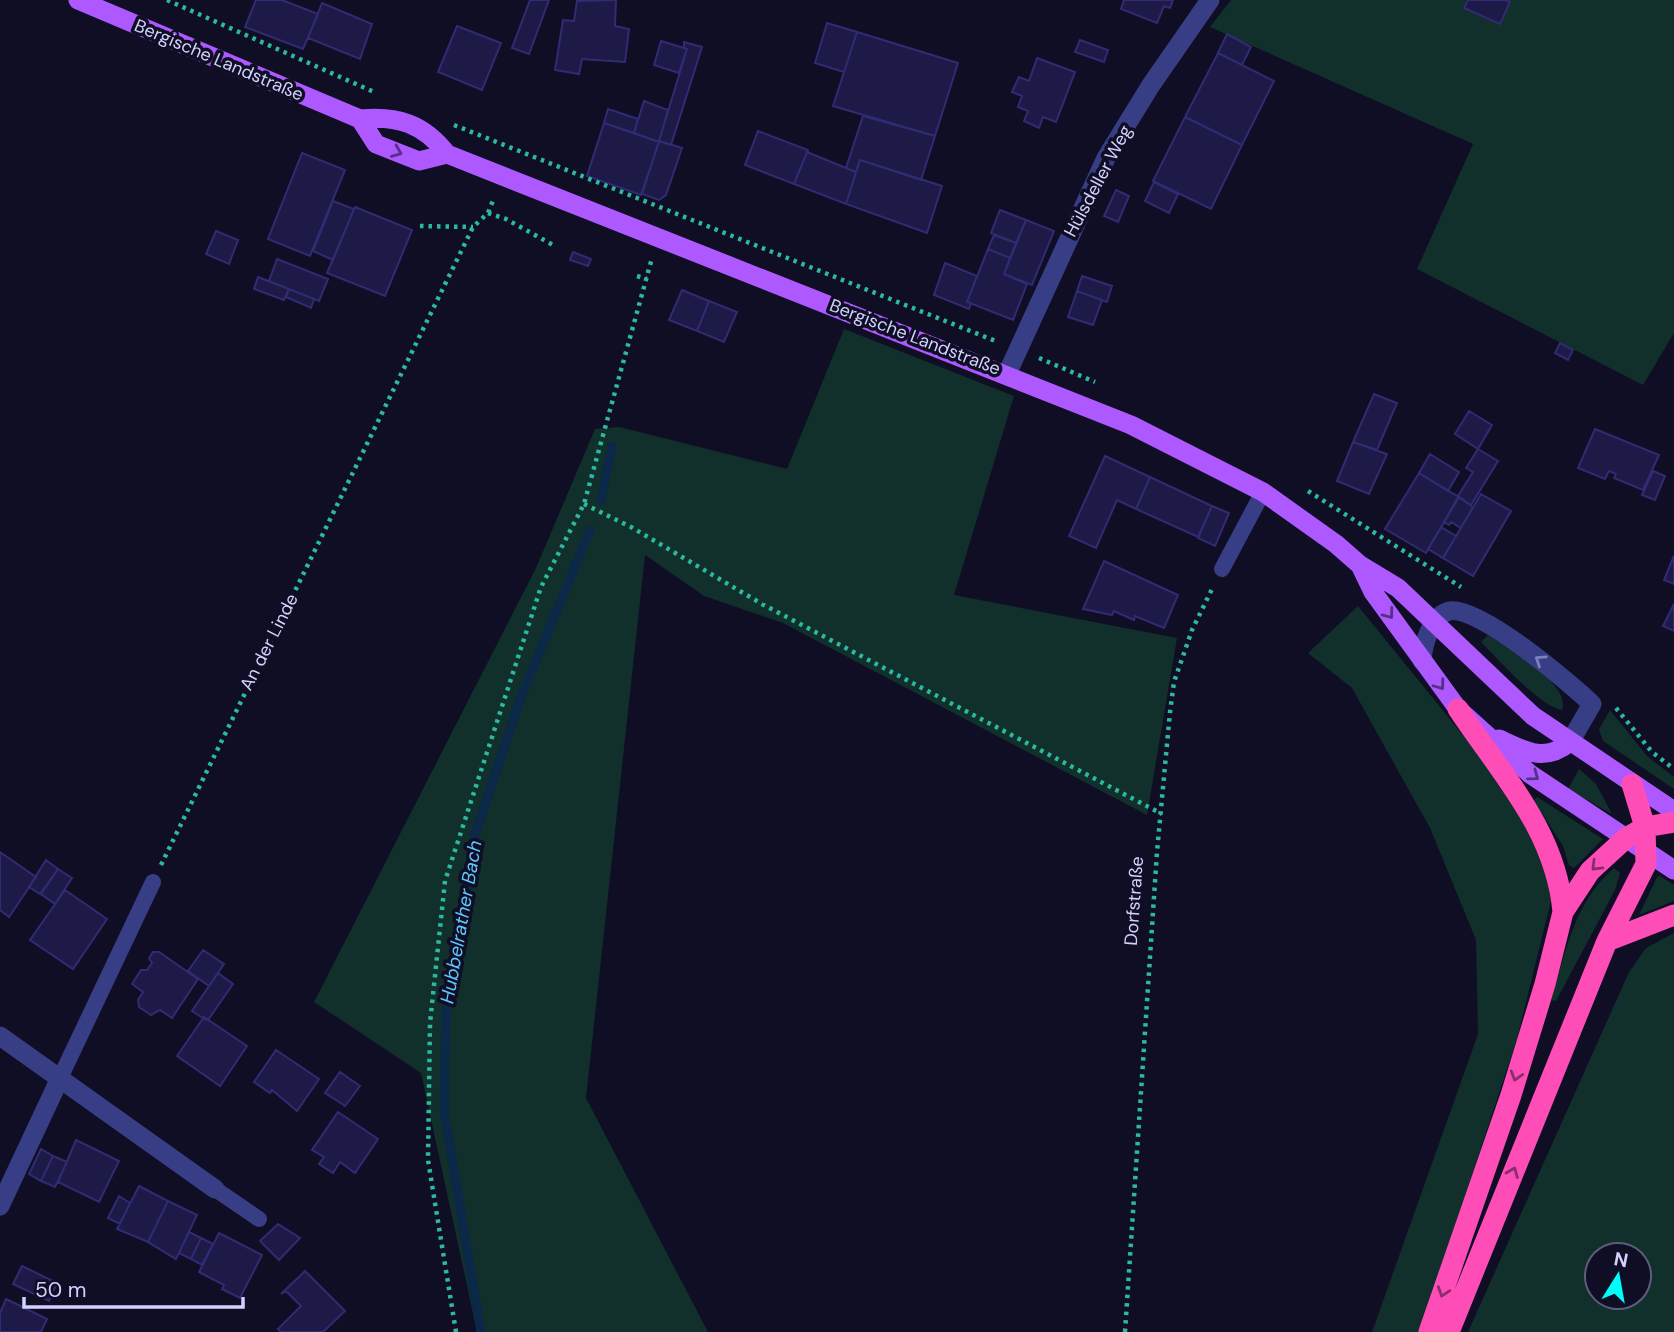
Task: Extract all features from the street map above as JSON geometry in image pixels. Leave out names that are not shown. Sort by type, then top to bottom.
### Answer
[{"type":"highway","points":[[1458,709],[1539,828],[1558,872],[1563,912]]},
{"type":"highway","points":[[1449,1332],[1608,941],[1646,864],[1648,852],[1645,827],[1632,784]]},
{"type":"highway","points":[[1429,1332],[1511,1094],[1545,984],[1563,912],[1590,871],[1626,838],[1645,827],[1674,822]]},
{"type":"highway","points":[[1608,941],[1674,915]]},
{"type":"main road","name":"Bergische Landstraße","points":[[78,0],[360,119],[386,116],[431,134],[447,154],[1131,425],[1263,492],[1308,523],[1360,565],[1398,588],[1533,716],[1674,811]]},
{"type":"main road","name":"Bergische Landstraße","points":[[360,119],[376,144],[419,161],[447,154]]},
{"type":"main road","name":"Bergische Landstraße","points":[[1360,565],[1373,592],[1458,709],[1530,774],[1674,870]]},
{"type":"main road","points":[[1483,731],[1525,751],[1542,754],[1557,753],[1570,742]]},
{"type":"street","name":"Hülsdeller Weg","points":[[1007,374],[1106,158],[1151,85],[1210,0]]},
{"type":"street","points":[[1422,661],[1426,641],[1436,622],[1450,611],[1469,612],[1560,674],[1592,704],[1570,742]]},
{"type":"street","points":[[0,1036],[61,1076],[215,1188]]},
{"type":"street","points":[[0,1206],[61,1076]]},
{"type":"lane","points":[[1222,569],[1263,492]]},
{"type":"lane","points":[[61,1076],[153,882]]},
{"type":"lane","points":[[215,1188],[259,1219]]},
{"type":"path","name":"An der Linde","points":[[153,882],[473,227],[488,214],[506,219],[553,245]]},
{"type":"path","points":[[420,226],[473,227]]},
{"type":"path","points":[[456,1332],[428,1160],[430,1023],[445,881],[541,587],[584,504],[647,279],[638,276]]},
{"type":"path","points":[[584,504],[631,527],[762,604],[1161,814]]},
{"type":"path","name":"Dorfstraße","points":[[1125,1332],[1161,814],[1174,682],[1192,630],[1222,569]]},
{"type":"path","points":[[1652,752],[1674,769]]},
{"type":"green space","points":[[1231,0],[1674,0],[1674,333],[1643,385],[1417,269],[1473,144],[1210,27]]},
{"type":"green space","points":[[844,329],[1014,396],[954,595],[1177,638],[1147,815],[783,623],[704,596],[645,555],[586,1098],[708,1332],[477,1332],[421,1073],[314,1002],[536,568],[595,429],[619,427],[787,469]]},
{"type":"green space","points":[[1358,606],[1471,745],[1521,818],[1546,870],[1551,901],[1517,1039],[1420,1332],[1372,1332],[1478,1034],[1476,940],[1430,828],[1352,688],[1308,653]]},
{"type":"green space","points":[[1488,635],[1548,678],[1562,700],[1562,710],[1531,692],[1508,670],[1481,642]]},
{"type":"green space","points":[[1610,710],[1647,756],[1674,777],[1674,789],[1603,741],[1599,729]]},
{"type":"green space","points":[[1579,769],[1596,784],[1612,814],[1568,789]]},
{"type":"green space","points":[[1537,797],[1603,839],[1574,868],[1569,865],[1563,846],[1534,801]]},
{"type":"green space","points":[[1614,868],[1620,873],[1615,890],[1556,1001],[1551,1000],[1580,912],[1600,881]]},
{"type":"green space","points":[[1660,876],[1674,885],[1674,901],[1639,915],[1657,877]]},
{"type":"green space","points":[[1674,933],[1674,1332],[1468,1332],[1629,972],[1646,948]]},
{"type":"building","points":[[256,0],[282,0],[318,14],[303,49],[245,27]]},
{"type":"building","points":[[530,0],[549,0],[529,54],[512,48]]},
{"type":"building","points":[[616,0],[615,26],[629,29],[625,62],[582,59],[579,74],[555,70],[563,20],[574,21],[577,1]]},
{"type":"building","points":[[1124,0],[1173,0],[1170,8],[1164,6],[1157,23],[1121,9]]},
{"type":"building","points":[[1468,0],[1510,2],[1500,24],[1464,8]]},
{"type":"building","points":[[322,3],[372,24],[360,59],[308,38]]},
{"type":"building","points":[[827,23],[857,32],[844,72],[815,63]]},
{"type":"building","points":[[457,26],[501,43],[482,90],[438,72]]},
{"type":"building","points":[[857,32],[958,63],[935,136],[833,106]]},
{"type":"building","points":[[1227,34],[1251,47],[1242,65],[1218,53]]},
{"type":"building","points":[[1080,40],[1108,50],[1104,62],[1075,52]]},
{"type":"building","points":[[661,41],[687,49],[679,73],[654,65]]},
{"type":"building","points":[[684,42],[702,47],[671,145],[659,141],[687,49],[684,48]]},
{"type":"building","points":[[1218,53],[1274,81],[1242,145],[1185,117]]},
{"type":"building","points":[[1037,58],[1075,72],[1056,122],[1043,117],[1039,128],[1024,121],[1028,111],[1018,107],[1022,96],[1012,92],[1019,77],[1029,81]]},
{"type":"building","points":[[644,101],[668,110],[659,142],[634,133]]},
{"type":"building","points":[[608,109],[638,119],[634,133],[604,123]]},
{"type":"building","points":[[863,116],[935,136],[921,180],[860,160],[856,172],[846,168]]},
{"type":"building","points":[[1185,117],[1242,145],[1211,209],[1153,181]]},
{"type":"building","points":[[604,123],[659,142],[641,195],[587,176]]},
{"type":"building","points":[[758,131],[808,150],[794,184],[745,165]]},
{"type":"building","points":[[659,141],[682,148],[666,195],[659,200],[642,194]]},
{"type":"building","points":[[807,152],[856,172],[846,204],[794,184]]},
{"type":"building","points":[[302,153],[345,170],[310,256],[268,239]]},
{"type":"building","points":[[860,160],[942,186],[927,233],[846,204]]},
{"type":"building","points":[[1154,182],[1178,194],[1169,213],[1145,201]]},
{"type":"building","points":[[1116,190],[1129,196],[1118,222],[1104,216]]},
{"type":"building","points":[[333,201],[354,209],[333,260],[313,251]]},
{"type":"building","points":[[355,207],[412,230],[385,296],[327,273]]},
{"type":"building","points":[[1000,210],[1026,220],[1016,243],[991,233]]},
{"type":"building","points":[[1026,220],[1054,231],[1032,285],[1004,274]]},
{"type":"building","points":[[216,231],[238,240],[229,264],[206,254]]},
{"type":"building","points":[[994,235],[1016,243],[1010,258],[988,249]]},
{"type":"building","points":[[988,249],[1010,258],[1004,274],[1027,284],[1013,320],[967,302]]},
{"type":"building","points":[[573,252],[591,259],[588,266],[570,260]]},
{"type":"building","points":[[277,259],[328,279],[319,301],[269,281]]},
{"type":"building","points":[[945,263],[977,276],[967,302],[971,303],[969,309],[934,295]]},
{"type":"building","points":[[1082,276],[1112,286],[1107,302],[1077,291]]},
{"type":"building","points":[[258,277],[289,289],[284,300],[254,289]]},
{"type":"building","points":[[289,289],[314,299],[311,308],[286,297]]},
{"type":"building","points":[[682,290],[709,301],[697,331],[669,320]]},
{"type":"building","points":[[1077,291],[1102,300],[1093,325],[1068,317]]},
{"type":"building","points":[[709,301],[737,312],[724,342],[697,331]]},
{"type":"building","points":[[1560,343],[1573,350],[1568,360],[1555,353]]},
{"type":"building","points":[[1374,394],[1397,403],[1377,450],[1353,442]]},
{"type":"building","points":[[1469,411],[1492,425],[1478,449],[1455,434]]},
{"type":"building","points":[[1595,429],[1659,455],[1643,490],[1614,478],[1616,474],[1609,471],[1605,479],[1578,468]]},
{"type":"building","points":[[1353,442],[1387,454],[1369,494],[1337,481]]},
{"type":"building","points":[[1478,449],[1498,461],[1471,505],[1458,496],[1473,472],[1466,468]]},
{"type":"building","points":[[1430,454],[1459,472],[1448,491],[1419,473]]},
{"type":"building","points":[[1105,456],[1150,477],[1136,509],[1117,500],[1096,548],[1069,536]]},
{"type":"building","points":[[1653,471],[1665,476],[1655,500],[1642,495]]},
{"type":"building","points":[[1419,473],[1459,497],[1426,553],[1385,529]]},
{"type":"building","points":[[1150,477],[1212,506],[1198,537],[1136,509]]},
{"type":"building","points":[[1481,494],[1511,511],[1473,576],[1443,558]]},
{"type":"building","points":[[1458,497],[1473,507],[1461,528],[1451,522],[1449,525],[1444,522]]},
{"type":"building","points":[[1212,506],[1229,513],[1215,546],[1198,538]]},
{"type":"building","points":[[1441,527],[1456,536],[1443,558],[1428,549]]},
{"type":"building","points":[[1674,556],[1674,584],[1664,580]]},
{"type":"building","points":[[1104,561],[1178,595],[1164,628],[1114,611],[1112,615],[1083,609]]},
{"type":"building","points":[[1674,604],[1674,631],[1663,626]]},
{"type":"building","points":[[0,852],[36,877],[9,917],[0,910]]},
{"type":"building","points":[[46,860],[58,869],[40,894],[29,887]]},
{"type":"building","points":[[58,869],[72,878],[55,904],[41,894]]},
{"type":"building","points":[[65,890],[107,919],[73,969],[30,940]]},
{"type":"building","points":[[203,950],[224,964],[209,986],[188,971]]},
{"type":"building","points":[[153,952],[159,952],[198,979],[172,1018],[160,1010],[151,1015],[139,1007],[138,1000],[143,992],[132,984],[141,970],[147,970],[152,963],[149,958]]},
{"type":"building","points":[[218,973],[233,984],[208,1020],[192,1011]]},
{"type":"building","points":[[204,1017],[247,1046],[220,1086],[177,1056]]},
{"type":"building","points":[[276,1050],[319,1079],[297,1111],[272,1090],[270,1093],[254,1082]]},
{"type":"building","points":[[340,1072],[360,1086],[345,1106],[325,1093]]},
{"type":"building","points":[[338,1112],[378,1139],[355,1173],[340,1162],[333,1173],[319,1164],[324,1157],[312,1150]]},
{"type":"building","points":[[76,1140],[119,1161],[99,1202],[58,1182]]},
{"type":"building","points":[[41,1149],[53,1156],[41,1181],[29,1174]]},
{"type":"building","points":[[53,1156],[67,1162],[55,1187],[41,1181]]},
{"type":"building","points":[[139,1186],[168,1201],[148,1242],[117,1229]]},
{"type":"building","points":[[119,1196],[130,1203],[120,1224],[108,1218]]},
{"type":"building","points":[[168,1201],[197,1215],[176,1259],[148,1242]]},
{"type":"building","points":[[278,1224],[300,1238],[279,1260],[260,1241]]},
{"type":"building","points":[[189,1232],[201,1238],[191,1259],[179,1253]]},
{"type":"building","points":[[219,1233],[262,1255],[240,1298],[222,1289],[224,1285],[199,1272]]},
{"type":"building","points":[[201,1238],[213,1244],[202,1265],[191,1259]]},
{"type":"building","points":[[22,1266],[57,1283],[49,1301],[13,1284]]},
{"type":"building","points":[[305,1271],[345,1311],[323,1332],[281,1332],[278,1329],[301,1306],[286,1291],[281,1294]]},
{"type":"building","points":[[6,1299],[47,1319],[41,1332],[0,1332],[0,1313]]},
{"type":"waterway","name":"Hubbelrather Bach","points":[[601,500],[612,446]]},
{"type":"waterway","name":"Hubbelrather Bach","points":[[481,1332],[444,1111],[446,1013],[475,835],[521,697],[590,530]]}]
